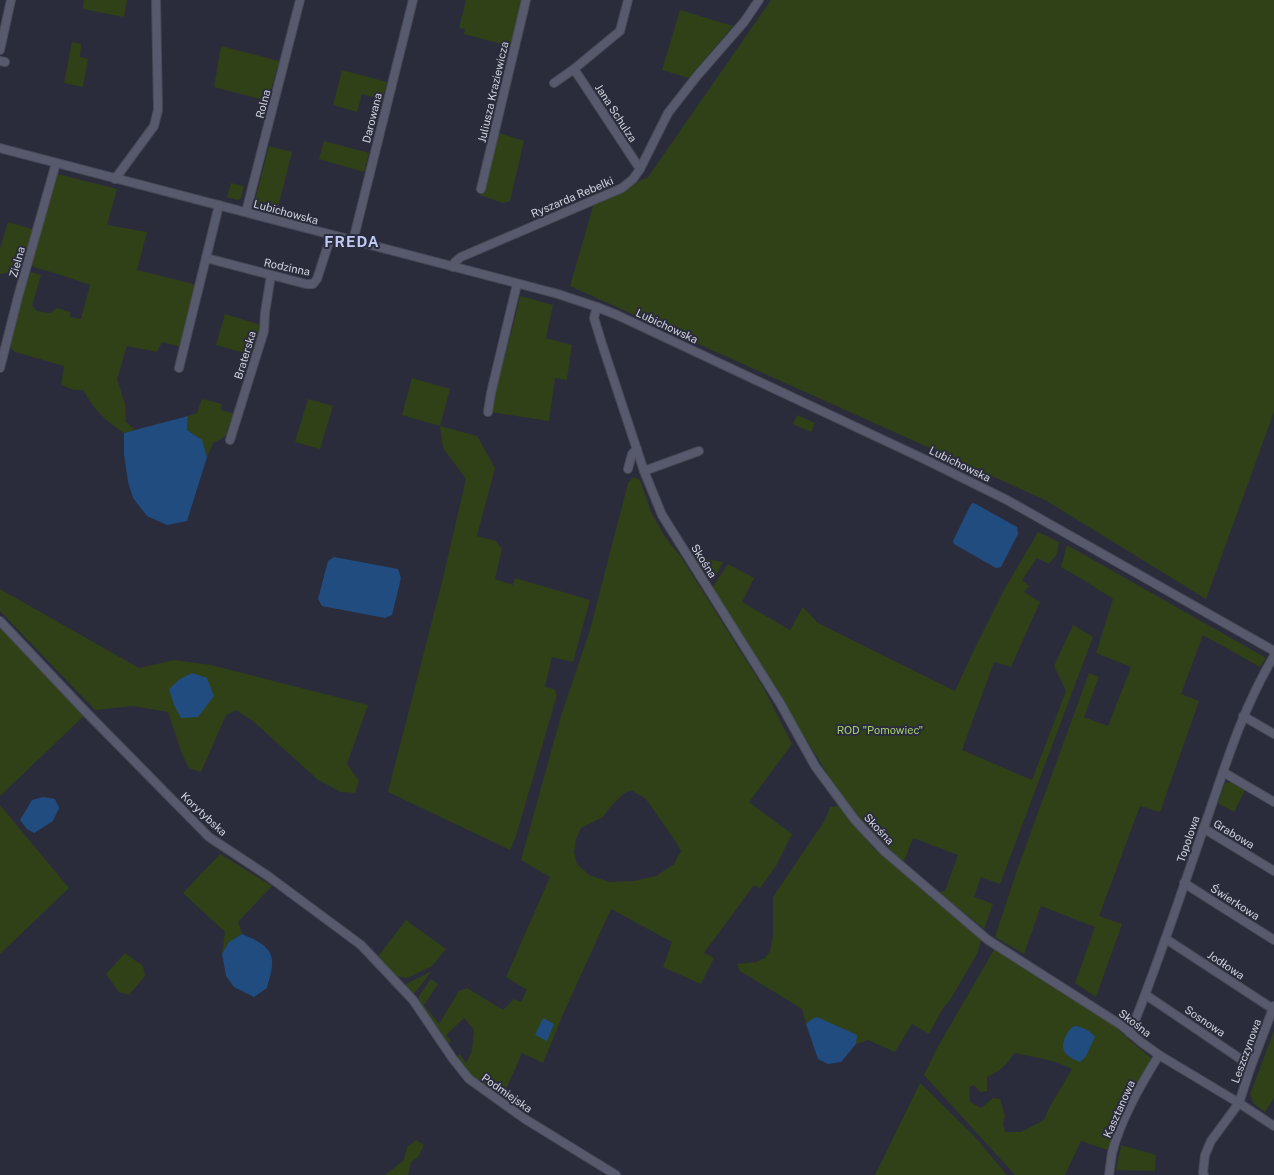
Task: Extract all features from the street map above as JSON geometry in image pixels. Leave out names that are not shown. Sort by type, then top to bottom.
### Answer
[{"type":"street","points":[[0,50],[11,0]]},
{"type":"street","points":[[115,178],[154,126],[157,118],[156,0]]},
{"type":"street","name":"Rolna","points":[[246,212],[300,0]]},
{"type":"street","name":"Darowana","points":[[353,241],[413,0]]},
{"type":"street","name":"Juliusza Kraziewicza","points":[[481,189],[526,0]]},
{"type":"street","points":[[554,83],[620,31],[628,0]]},
{"type":"street","name":"Ryszarda Rebelki","points":[[453,267],[455,262],[460,257],[622,188],[640,169],[668,113],[697,76],[744,22],[759,0]]},
{"type":"street","name":"Jana Schulza","points":[[574,68],[640,169]]},
{"type":"street","name":"Lubichowska","points":[[0,148],[246,212],[331,236],[558,294],[597,307],[918,456],[1007,500],[1274,651]]},
{"type":"street","name":"Zielna","points":[[0,368],[18,297],[56,163]]},
{"type":"street","points":[[180,368],[219,205]]},
{"type":"street","name":"Rodzinna","points":[[206,258],[306,284],[313,284],[318,279],[331,236]]},
{"type":"street","name":"Braterska","points":[[230,440],[264,331],[265,313],[271,275]]},
{"type":"street","points":[[488,412],[491,393],[517,284]]},
{"type":"street","name":"Skośna","points":[[597,307],[594,318],[644,470],[662,515],[780,703],[815,766],[855,820],[884,852],[988,940],[1120,1025],[1159,1056],[1239,1103],[1274,1126]]},
{"type":"street","points":[[628,469],[632,454],[637,449]]},
{"type":"street","points":[[644,470],[699,451]]},
{"type":"street","name":"Korytybska","points":[[0,621],[86,712],[209,837],[268,876],[361,945],[413,1000]]},
{"type":"street","name":"Topolowa","points":[[1130,1033],[1146,995],[1243,716],[1274,656]]},
{"type":"street","points":[[1243,716],[1274,734]]},
{"type":"street","points":[[1223,772],[1274,802]]},
{"type":"street","name":"Grabowa","points":[[1203,828],[1274,871]]},
{"type":"street","name":"Świerkowa","points":[[1184,883],[1274,940]]},
{"type":"street","name":"Jodłowa","points":[[1166,938],[1273,1008]]},
{"type":"street","name":"Sosnowa","points":[[1146,995],[1251,1066]]},
{"type":"street","name":"Podmiejska","points":[[413,1000],[453,1059],[469,1079],[524,1119],[616,1175]]},
{"type":"street","name":"Leszczynowa","points":[[1239,1103],[1273,1008]]},
{"type":"street","name":"Kasztanowa","points":[[1109,1175],[1112,1154],[1121,1128],[1146,1077],[1159,1056]]},
{"type":"street","points":[[1204,1175],[1205,1155],[1211,1141],[1239,1103]]},
{"type":"green space","points":[[84,0],[127,0],[124,17],[83,9]]},
{"type":"green space","points":[[466,0],[523,0],[513,47],[464,34],[465,29],[459,28]]},
{"type":"green space","points":[[771,0],[1274,0],[1274,412],[1206,599],[1045,500],[570,286],[594,203],[648,177]]},
{"type":"green space","points":[[680,10],[733,26],[689,78],[662,70]]},
{"type":"green space","points":[[72,42],[81,44],[80,57],[88,59],[83,87],[64,83]]},
{"type":"green space","points":[[221,46],[279,61],[268,101],[214,87]]},
{"type":"green space","points":[[342,70],[387,82],[382,100],[362,94],[357,112],[333,105]]},
{"type":"green space","points":[[496,132],[524,141],[510,201],[503,203],[480,195]]},
{"type":"green space","points":[[324,141],[369,153],[364,172],[319,159]]},
{"type":"green space","points":[[269,146],[292,152],[277,211],[254,204]]},
{"type":"green space","points":[[57,174],[117,189],[107,225],[147,232],[137,270],[197,285],[181,347],[162,342],[157,352],[127,346],[117,379],[125,404],[126,422],[135,430],[124,433],[101,414],[83,390],[74,390],[61,385],[64,366],[15,352],[8,346],[27,275],[31,272],[41,275],[32,306],[37,311],[50,313],[57,308],[70,312],[70,317],[81,319],[90,285],[36,268],[30,264]]},
{"type":"green space","points":[[231,183],[244,186],[241,198],[238,200],[227,197]]},
{"type":"green space","points":[[8,222],[35,230],[23,271],[0,274],[0,248]]},
{"type":"green space","points":[[520,296],[553,305],[546,338],[572,345],[567,380],[555,378],[549,421],[490,412]]},
{"type":"green space","points":[[225,314],[258,324],[260,329],[252,355],[216,345]]},
{"type":"green space","points":[[412,378],[450,389],[440,426],[402,415]]},
{"type":"green space","points":[[202,399],[222,404],[221,410],[235,414],[232,425],[228,428],[226,436],[213,443],[207,457],[202,440],[187,430],[188,416],[197,413]]},
{"type":"green space","points":[[308,399],[333,406],[320,449],[295,442]]},
{"type":"green space","points":[[797,415],[815,423],[811,432],[793,424]]},
{"type":"green space","points":[[440,426],[477,436],[495,468],[477,536],[496,541],[502,549],[495,579],[513,585],[515,578],[590,600],[573,662],[552,657],[545,687],[554,689],[557,695],[516,836],[510,850],[388,792],[442,582],[466,479],[443,448]]},
{"type":"green space","points":[[633,477],[640,480],[651,512],[665,537],[681,557],[763,687],[792,744],[749,802],[792,834],[776,866],[760,888],[754,885],[704,953],[714,958],[701,984],[663,967],[672,942],[611,909],[564,1012],[543,1063],[522,1053],[503,1096],[489,1089],[477,1080],[455,1059],[460,1054],[466,1063],[472,1051],[474,1030],[464,1018],[446,1035],[451,1042],[445,1045],[419,1003],[419,996],[431,979],[438,984],[424,1005],[439,1024],[459,991],[467,988],[503,1010],[514,999],[521,1002],[527,990],[506,977],[550,877],[521,860],[561,716],[590,630],[628,483]],"holes":[[[631,790],[646,799],[681,851],[674,864],[656,876],[634,881],[609,882],[589,875],[577,864],[574,852],[576,839],[581,828],[603,817],[623,794]]]},
{"type":"green space","name":"ROD \"Pomowiec\"","points":[[1038,532],[1059,542],[1057,554],[1049,564],[1037,558],[1022,580],[1029,586],[1024,592],[1040,602],[1011,667],[994,662],[962,750],[1032,780],[1066,691],[1054,666],[1073,625],[1093,637],[1000,884],[981,877],[974,897],[993,904],[984,929],[939,892],[945,891],[958,855],[913,838],[903,864],[841,796],[712,588],[728,564],[754,578],[742,602],[790,630],[803,607],[818,623],[955,691],[1004,590]]},
{"type":"green space","points":[[1067,545],[1266,658],[1260,667],[1203,635],[1181,694],[1199,701],[1160,812],[1140,806],[1099,916],[1122,924],[1096,997],[1075,983],[1095,927],[1041,906],[1024,954],[995,937],[1017,870],[1089,673],[1099,677],[1084,717],[1108,726],[1131,667],[1096,653],[1113,599],[1061,567]]},
{"type":"green space","points":[[692,557],[723,562],[714,579],[711,575],[706,578]]},
{"type":"green space","points":[[0,589],[139,668],[174,660],[211,665],[368,705],[347,764],[359,781],[355,793],[341,792],[318,780],[253,721],[236,710],[226,715],[201,772],[189,768],[182,754],[168,712],[133,706],[95,710],[0,611]]},
{"type":"green space","points":[[0,624],[88,712],[0,796]]},
{"type":"green space","points":[[1231,782],[1245,790],[1234,812],[1218,803],[1225,783]]},
{"type":"green space","points":[[0,805],[69,888],[0,954]]},
{"type":"green space","points":[[839,806],[873,848],[981,940],[977,954],[950,1000],[943,1008],[929,1034],[912,1024],[895,1052],[868,1040],[856,1044],[856,1035],[812,1019],[806,1024],[802,1009],[740,971],[737,964],[756,962],[765,958],[770,951],[773,936],[773,897],[825,820],[830,807]]},
{"type":"green space","points":[[220,854],[272,886],[238,922],[242,934],[229,942],[222,954],[225,932],[183,893]]},
{"type":"green space","points":[[406,920],[446,949],[432,966],[407,978],[396,976],[376,959]]},
{"type":"green space","points":[[995,948],[1111,1022],[1151,1058],[1126,1107],[1110,1151],[1081,1141],[1065,1175],[1015,1175],[924,1075],[936,1050]],"holes":[[[1014,1053],[1051,1061],[1072,1069],[1049,1108],[1044,1120],[1021,1132],[1005,1132],[1003,1123],[1005,1116],[1000,1099],[993,1098],[981,1108],[970,1102],[969,1087],[974,1085],[980,1092],[987,1091],[987,1077],[1003,1067]]]},
{"type":"green space","points":[[125,953],[143,966],[145,976],[129,995],[119,992],[106,974]]},
{"type":"green space","points":[[432,971],[413,995],[405,987],[406,984]]},
{"type":"green space","points":[[1274,1031],[1274,1098],[1265,1112],[1254,1104],[1250,1095]]},
{"type":"green space","points":[[920,1083],[974,1136],[1007,1175],[875,1175]]},
{"type":"green space","points":[[416,1140],[424,1145],[418,1157],[411,1162],[408,1175],[385,1175],[404,1160],[407,1147]]},
{"type":"green space","points":[[1121,1145],[1156,1155],[1155,1171],[1116,1170]]},
{"type":"water","points":[[188,416],[187,430],[202,440],[207,457],[187,521],[167,525],[147,516],[133,498],[128,482],[124,454],[124,433]]},
{"type":"water","points":[[974,503],[1017,527],[1018,534],[1001,567],[996,568],[954,544],[953,541],[971,504]]},
{"type":"water","points":[[334,557],[398,569],[401,578],[392,615],[385,618],[322,606],[318,599],[328,561]]},
{"type":"water","points":[[192,673],[207,678],[214,696],[198,717],[181,718],[174,705],[169,689],[180,679]]},
{"type":"water","points":[[43,797],[55,799],[59,808],[53,821],[34,833],[27,829],[20,820],[32,800]]},
{"type":"water","points":[[242,934],[265,946],[271,955],[272,960],[267,988],[254,997],[234,987],[226,976],[222,954],[229,942]]},
{"type":"water","points":[[817,1017],[857,1035],[856,1044],[841,1062],[828,1064],[818,1059],[806,1024]]},
{"type":"water","points":[[543,1018],[554,1024],[547,1041],[535,1035]]},
{"type":"water","points":[[1074,1026],[1086,1029],[1095,1037],[1086,1056],[1080,1062],[1071,1058],[1063,1049],[1066,1036],[1070,1029]]},
{"type":"district","name":"FREDA","points":[[352,241]]}]
